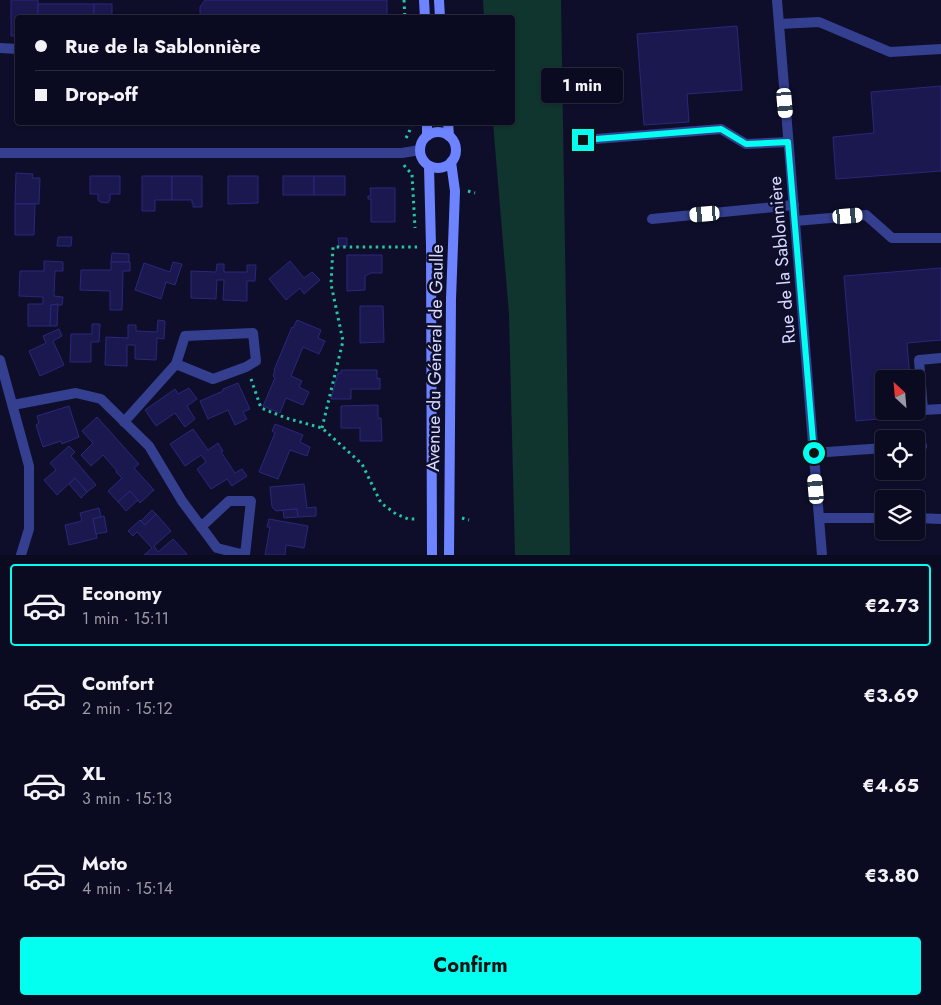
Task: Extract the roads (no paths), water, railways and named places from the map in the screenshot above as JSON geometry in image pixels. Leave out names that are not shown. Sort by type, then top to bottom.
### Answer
[{"type":"main road","points":[[424,0],[425,15]]},
{"type":"main road","points":[[439,0],[440,15]]},
{"type":"main road","points":[[427,125],[427,136]]},
{"type":"main road","points":[[448,125],[448,136]]},
{"type":"main road","points":[[440,133],[448,136],[456,148],[451,162],[438,168],[429,166],[423,161],[420,154],[422,142],[431,134],[440,133]]},
{"type":"main road","name":"Avenue du Général de Gaulle","points":[[449,555],[451,299],[455,191],[451,162]]},
{"type":"main road","name":"Avenue du Général de Gaulle","points":[[429,166],[432,555]]},
{"type":"street","name":"Rue de la Sablonnière","points":[[777,0],[822,555]]},
{"type":"street","points":[[779,24],[819,22],[890,52],[941,49]]},
{"type":"street","points":[[0,48],[15,49]]},
{"type":"street","points":[[583,140],[721,129],[746,144],[788,142]]},
{"type":"street","points":[[0,153],[402,153],[420,150]]},
{"type":"street","points":[[652,219],[794,205]]},
{"type":"street","points":[[795,221],[866,215],[892,238],[941,238]]},
{"type":"street","points":[[124,422],[176,364],[185,336],[253,333],[256,361],[246,367],[213,379],[176,364]]},
{"type":"street","points":[[941,358],[919,360],[923,410],[941,409]]},
{"type":"street","points":[[0,360],[29,466],[29,529],[22,555]]},
{"type":"street","points":[[13,405],[76,392],[101,399],[149,446],[182,501],[201,527],[217,548],[245,555],[251,501],[229,501],[201,527]]},
{"type":"street","points":[[814,453],[875,449]]},
{"type":"street","points":[[819,518],[875,518]]},
{"type":"street","points":[[925,518],[941,519]]}]
